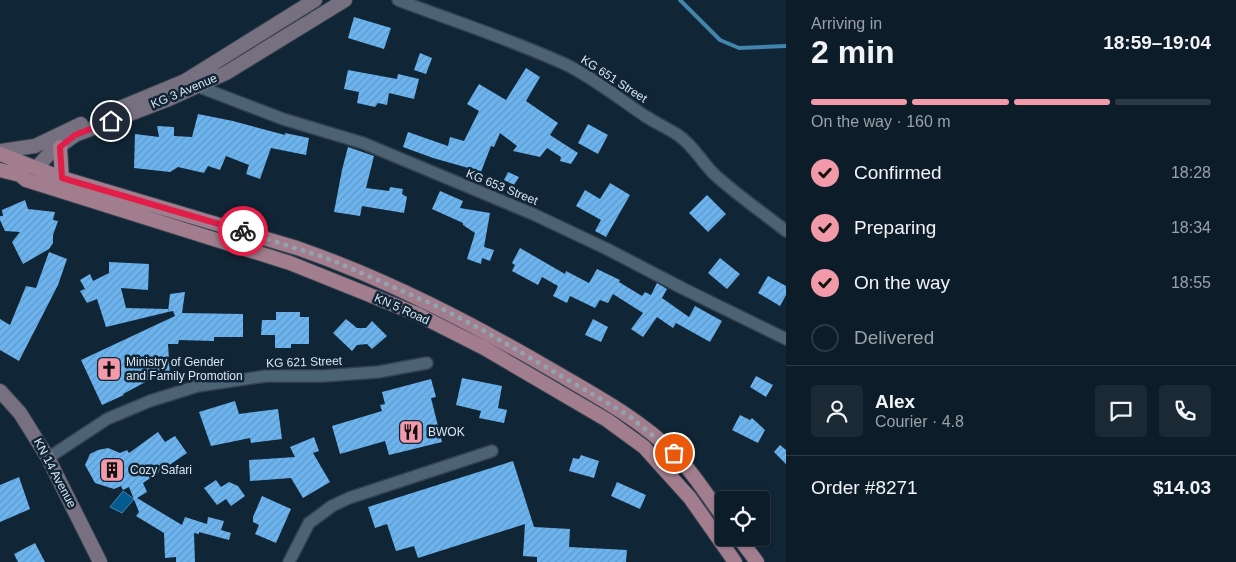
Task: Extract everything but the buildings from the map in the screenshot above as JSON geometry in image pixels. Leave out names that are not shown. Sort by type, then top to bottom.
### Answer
[{"type":"main road","name":"KG 3 Avenue","points":[[0,154],[35,146],[80,124],[185,81],[316,0]]},
{"type":"main road","name":"KG 3 Avenue","points":[[23,177],[50,153],[75,135],[226,73],[344,0]]},
{"type":"main road","points":[[60,147],[62,178]]},
{"type":"main road","name":"KN 5 Road","points":[[0,154],[62,178],[332,260],[426,301],[486,332],[628,415],[674,453],[715,506]]},
{"type":"main road","points":[[0,154],[23,177]]},
{"type":"main road","name":"KN 5 Road","points":[[0,170],[290,263],[417,314],[484,348],[608,420],[644,446],[690,498],[735,562]]},
{"type":"main road","name":"KN 14 Avenue","points":[[0,391],[20,413],[48,458],[100,562]]},
{"type":"main road","points":[[744,546],[757,562]]},
{"type":"street","name":"KG 651 Street","points":[[398,0],[504,38],[591,78],[645,116],[679,136],[691,146],[707,167],[719,178],[786,231]]},
{"type":"street","name":"KG 653 Street","points":[[197,86],[283,119],[363,144],[533,214],[786,339]]},
{"type":"street","name":"KG 621 Street","points":[[48,458],[107,419],[150,401],[198,386],[266,376],[323,376],[378,372],[427,363]]},
{"type":"street","points":[[289,562],[309,523],[332,506],[349,498],[492,451]]},
{"type":"water","points":[[123,491],[134,499],[122,513],[110,507]]},
{"type":"waterway","points":[[680,0],[720,40],[739,48],[786,46]]},
{"type":"way so far","points":[[243,231],[332,260],[441,308],[486,332],[628,415],[674,453]]},
{"type":"place","name":"Ministry of Gender and Family Promotion","points":[[109,369]]},
{"type":"place","name":"BWOK","points":[[411,432]]},
{"type":"place","name":"Cozy Safari","points":[[112,470]]},
{"type":"route","points":[[111,121],[75,135],[60,147],[62,178],[243,231]]}]
